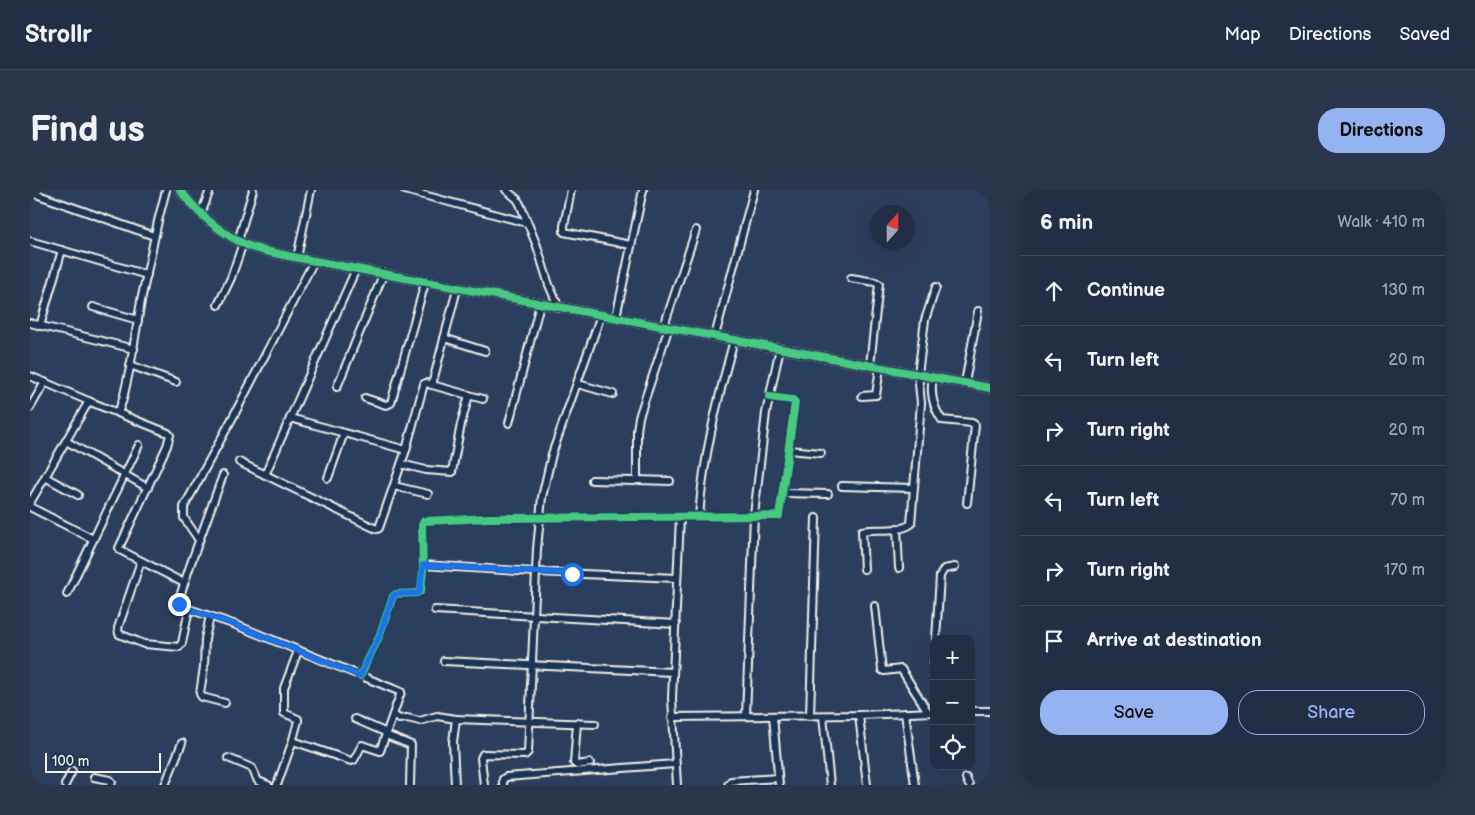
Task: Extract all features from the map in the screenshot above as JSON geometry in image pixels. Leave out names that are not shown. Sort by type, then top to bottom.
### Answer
[{"type":"street","points":[[118,413],[123,400],[134,349],[140,301],[166,190]]},
{"type":"street","points":[[201,214],[210,190]]},
{"type":"street","points":[[218,305],[231,278],[253,190]]},
{"type":"street","points":[[296,258],[311,190]]},
{"type":"street","points":[[405,190],[425,193],[527,223]]},
{"type":"street","points":[[506,190],[518,200],[537,246],[558,308]]},
{"type":"street","points":[[571,190],[564,232],[631,245]]},
{"type":"street","points":[[616,317],[643,190]]},
{"type":"street","points":[[715,336],[754,190]]},
{"type":"street","points":[[182,191],[201,214],[240,246],[296,258],[312,265],[539,309],[558,308],[600,319],[616,317],[667,330],[715,336],[733,345],[870,365],[879,371],[990,388]]},
{"type":"street","points":[[30,192],[154,236]]},
{"type":"street","points":[[636,480],[639,417],[696,230]]},
{"type":"street","points":[[30,242],[147,275]]},
{"type":"street","points":[[40,326],[62,250]]},
{"type":"street","points":[[199,540],[184,518],[184,507],[312,265]]},
{"type":"street","points":[[265,475],[354,273]]},
{"type":"street","points":[[337,387],[381,277]]},
{"type":"street","points":[[851,278],[879,284],[870,365]]},
{"type":"street","points":[[864,569],[862,531],[897,528],[911,524],[921,403],[918,377],[925,320],[936,286]]},
{"type":"street","points":[[365,398],[386,405],[391,404],[424,287]]},
{"type":"street","points":[[432,385],[456,292]]},
{"type":"street","points":[[93,307],[138,320]]},
{"type":"street","points":[[509,423],[539,309]]},
{"type":"street","points":[[965,383],[978,311]]},
{"type":"street","points":[[484,785],[482,756],[485,753],[527,754],[529,749],[539,518],[548,469],[600,319]]},
{"type":"street","points":[[30,323],[134,349]]},
{"type":"street","points":[[444,338],[485,351]]},
{"type":"street","points":[[699,517],[701,489],[709,446],[733,345]]},
{"type":"street","points":[[746,716],[754,515],[762,444],[779,352]]},
{"type":"street","points":[[130,365],[176,382]]},
{"type":"street","points":[[862,396],[876,395],[879,371]]},
{"type":"street","points":[[30,376],[170,435],[148,488],[118,548],[184,582]]},
{"type":"street","points":[[932,380],[931,392],[942,420],[972,423],[975,425],[967,503]]},
{"type":"street","points":[[30,408],[44,382]]},
{"type":"street","points":[[239,462],[377,529],[381,525],[406,450],[424,383],[483,399]]},
{"type":"street","points":[[578,384],[613,394]]},
{"type":"street","points":[[401,464],[426,470],[452,472],[461,424],[470,395]]},
{"type":"street","points":[[360,676],[379,637],[393,596],[420,591],[423,565],[422,525],[424,521],[490,518],[779,515],[795,401],[770,398]]},
{"type":"street","points":[[30,503],[89,401]]},
{"type":"street","points":[[290,418],[406,450]]},
{"type":"street","points":[[328,478],[344,433]]},
{"type":"street","points":[[66,442],[148,488]]},
{"type":"street","points":[[67,594],[139,445]]},
{"type":"street","points":[[789,450],[821,453]]},
{"type":"street","points":[[224,475],[184,582],[178,602],[180,606],[210,616],[401,692],[381,750],[362,745],[354,760],[351,761],[293,741]]},
{"type":"street","points":[[45,476],[78,495]]},
{"type":"street","points":[[592,480],[670,482]]},
{"type":"street","points":[[394,486],[428,494]]},
{"type":"street","points":[[842,486],[913,488]]},
{"type":"street","points":[[782,492],[828,494]]},
{"type":"street","points":[[30,507],[93,540]]},
{"type":"street","points":[[677,785],[672,717],[672,672],[676,624],[680,517]]},
{"type":"street","points":[[810,716],[816,518]]},
{"type":"street","points":[[897,528],[899,568]]},
{"type":"street","points":[[141,561],[118,628],[119,634],[144,644],[179,647],[182,643],[189,609]]},
{"type":"street","points":[[423,565],[678,578]]},
{"type":"street","points":[[936,635],[940,573],[944,569],[955,567]]},
{"type":"street","points":[[875,606],[882,670],[901,668],[930,711]]},
{"type":"street","points":[[435,610],[676,624]]},
{"type":"street","points":[[210,616],[205,639],[204,667],[200,694],[225,703]]},
{"type":"street","points":[[277,785],[293,741],[298,720],[284,713],[284,690],[298,651]]},
{"type":"street","points":[[444,661],[672,672]]},
{"type":"street","points":[[975,711],[990,711]]},
{"type":"street","points":[[672,717],[823,716],[930,712]]},
{"type":"street","points":[[905,713],[915,785]]},
{"type":"street","points":[[394,715],[399,718],[420,721],[437,716],[456,719],[529,720],[595,724]]},
{"type":"street","points":[[859,715],[866,785]]},
{"type":"street","points":[[728,785],[731,781],[778,782],[773,716]]},
{"type":"street","points":[[823,716],[830,785]]},
{"type":"street","points":[[354,719],[411,745],[410,785]]},
{"type":"street","points":[[455,785],[453,742],[456,719]]},
{"type":"street","points":[[577,723],[574,764],[590,763]]},
{"type":"street","points":[[165,785],[182,744]]},
{"type":"street","points":[[228,758],[252,768],[258,781],[268,785]]},
{"type":"street","points":[[503,785],[503,779],[506,777],[675,764]]},
{"type":"street","points":[[65,785],[72,771]]},
{"type":"street","points":[[94,777],[110,780],[112,782],[111,785]]},
{"type":"cycle path","points":[[180,190],[194,207],[220,230],[239,241],[263,251],[990,388]]},
{"type":"cycle path","points":[[360,676],[379,637],[393,596],[421,591],[423,570],[422,525],[424,521],[490,518],[779,516],[795,402],[793,400],[769,397]]},
{"type":"route","points":[[179,604],[180,606],[236,625],[360,676],[379,637],[393,596],[420,591],[423,565],[572,574]]}]
